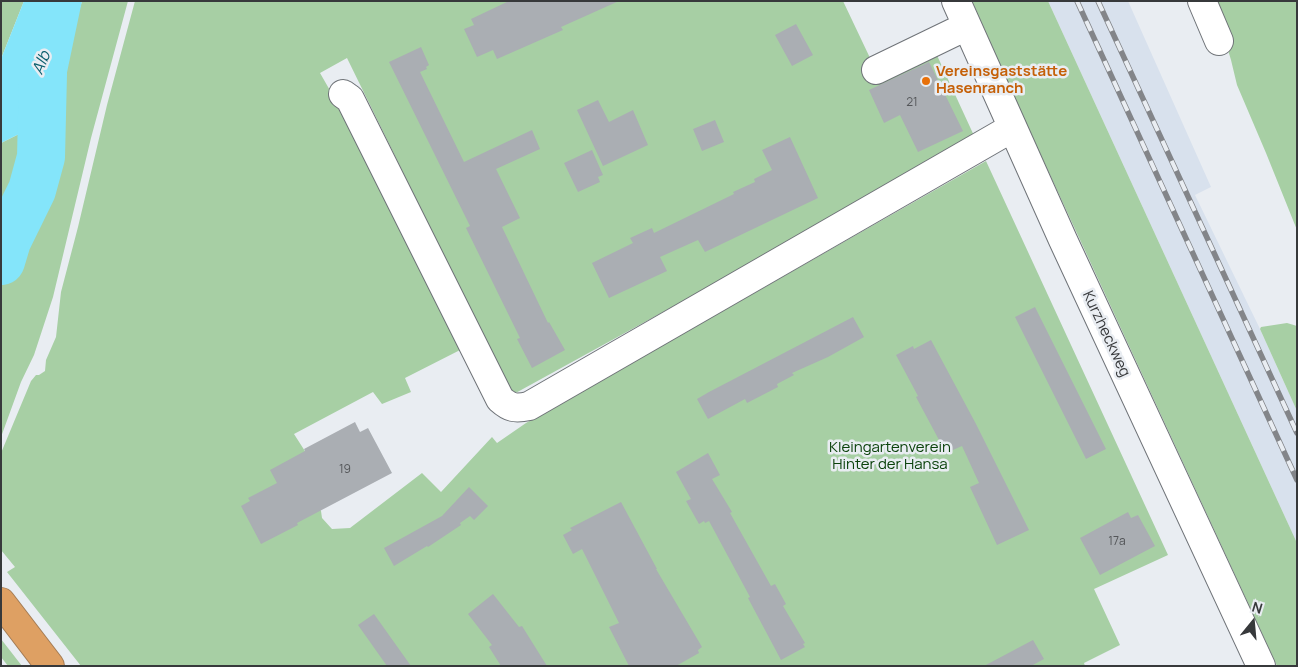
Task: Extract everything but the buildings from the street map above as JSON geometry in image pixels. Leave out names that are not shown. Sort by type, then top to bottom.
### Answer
[{"type":"highway","points":[[1,602],[50,666]]},
{"type":"street","name":"Kurzheckweg","points":[[956,1],[1062,240],[1260,666]]},
{"type":"street","points":[[1202,1],[1219,41]]},
{"type":"street","points":[[876,70],[967,26]]},
{"type":"street","points":[[343,94],[350,99],[500,398],[507,405],[518,408],[537,402],[1012,128]]},
{"type":"shaded area","points":[[1048,1],[1128,1],[1211,187],[1195,195],[1260,329],[1297,411],[1297,543]]},
{"type":"green space","points":[[1,1],[24,1],[1,59]]},
{"type":"green space","points":[[82,1],[128,1],[91,138],[53,297],[34,355],[21,382],[1,437],[1,143],[21,133],[34,131],[41,140]]},
{"type":"green space","name":"Kleingartenverein Hinter der Hansa","points":[[135,1],[843,1],[880,79],[935,51],[976,140],[512,395],[347,58],[320,73],[355,134],[466,347],[405,378],[411,392],[382,404],[373,392],[294,434],[310,459],[297,466],[321,511],[322,518],[332,529],[350,528],[422,473],[441,492],[492,437],[497,443],[526,423],[986,161],[1168,555],[1094,589],[1120,645],[1084,663],[1085,666],[81,666],[7,572],[15,567],[1,550],[1,453],[31,381],[36,375],[45,371],[46,360],[56,337],[61,292],[107,105]]},
{"type":"green space","points":[[972,1],[1048,1],[1297,543],[1297,666],[1277,666],[1026,123]]},
{"type":"green space","points":[[1210,1],[1297,1],[1297,230],[1237,85],[1220,24]]},
{"type":"green space","points":[[1287,323],[1297,326],[1297,411],[1260,329],[1261,327]]},
{"type":"green space","points":[[1,639],[22,666],[8,666],[1,657]]},
{"type":"water","name":"Alb","points":[[24,1],[82,1],[65,82],[48,140],[41,140],[34,131],[21,133],[1,143],[1,59]]},
{"type":"waterway","name":"Alb","points":[[1,261],[7,241],[32,190],[41,157],[43,74]]},
{"type":"railway","points":[[1077,1],[1297,480]]},
{"type":"railway","points":[[1098,1],[1297,433]]},
{"type":"place","name":"Vereinsgaststätte Hasenranch","points":[[926,81]]}]
